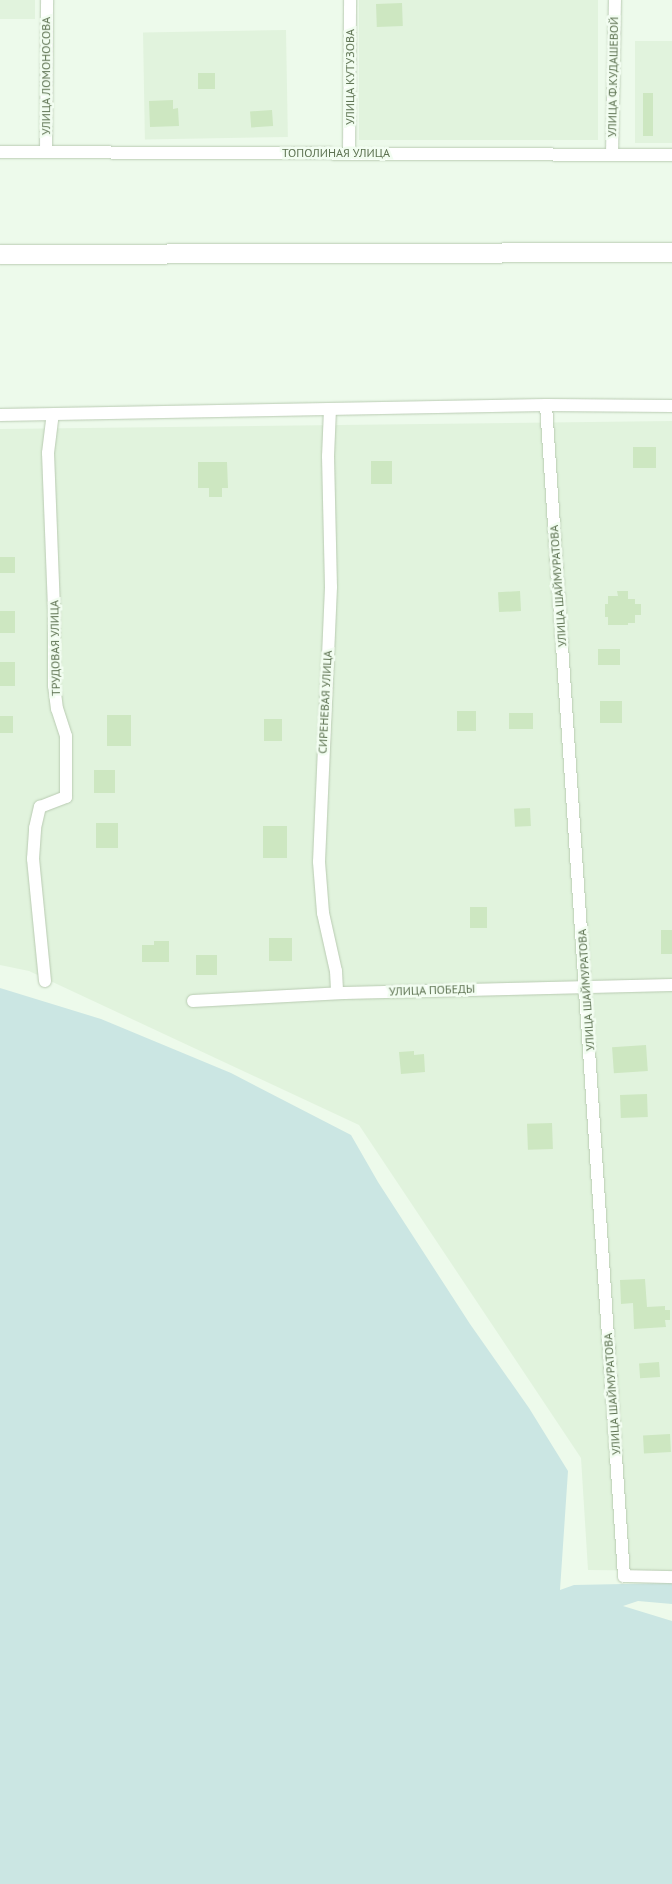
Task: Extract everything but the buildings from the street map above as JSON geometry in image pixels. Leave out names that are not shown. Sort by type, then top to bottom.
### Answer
[{"type":"main road","points":[[0,254],[672,252]]},
{"type":"street","name":"УЛИЦА ЛОМОНОСОВА","points":[[46,152],[47,0]]},
{"type":"street","name":"УЛИЦА КУТУЗОВА","points":[[349,154],[350,0]]},
{"type":"street","name":"УЛИЦА Ф.КУДАШЕВОЙ","points":[[612,155],[615,0]]},
{"type":"street","name":"ТОПОЛИНАЯ УЛИЦА","points":[[0,152],[672,155]]},
{"type":"street","points":[[0,415],[546,405],[672,406]]},
{"type":"street","name":"УЛИЦА ШАЙМУРАТОВА","points":[[546,405],[624,1576],[672,1577]]},
{"type":"street","name":"СИРЕНЕВАЯ УЛИЦА","points":[[330,409],[328,456],[330,587],[319,862],[323,913],[336,971],[337,993]]},
{"type":"street","name":"ТРУДОВАЯ УЛИЦА","points":[[44,982],[33,859],[35,828],[40,808],[66,797],[66,736],[57,709],[54,686],[54,609],[48,453],[53,415]]},
{"type":"street","name":"УЛИЦА ПОБЕДЫ","points":[[192,1001],[337,993],[672,985]]},
{"type":"shaded area","points":[[0,0],[35,0],[35,19],[0,19]]},
{"type":"shaded area","points":[[359,0],[598,0],[598,140],[359,140]]},
{"type":"shaded area","points":[[286,30],[288,137],[145,139],[143,32]]},
{"type":"shaded area","points":[[635,41],[672,41],[672,143],[635,143]]},
{"type":"shaded area","points":[[672,421],[672,1571],[588,1570],[581,1458],[359,1125],[29,971],[0,965],[0,429]]},
{"type":"shaded area","points":[[0,988],[101,1019],[231,1073],[351,1135],[378,1182],[470,1324],[529,1408],[568,1471],[560,1590],[574,1585],[672,1583],[672,1604],[638,1601],[623,1606],[672,1621],[672,1884],[0,1884]]}]
